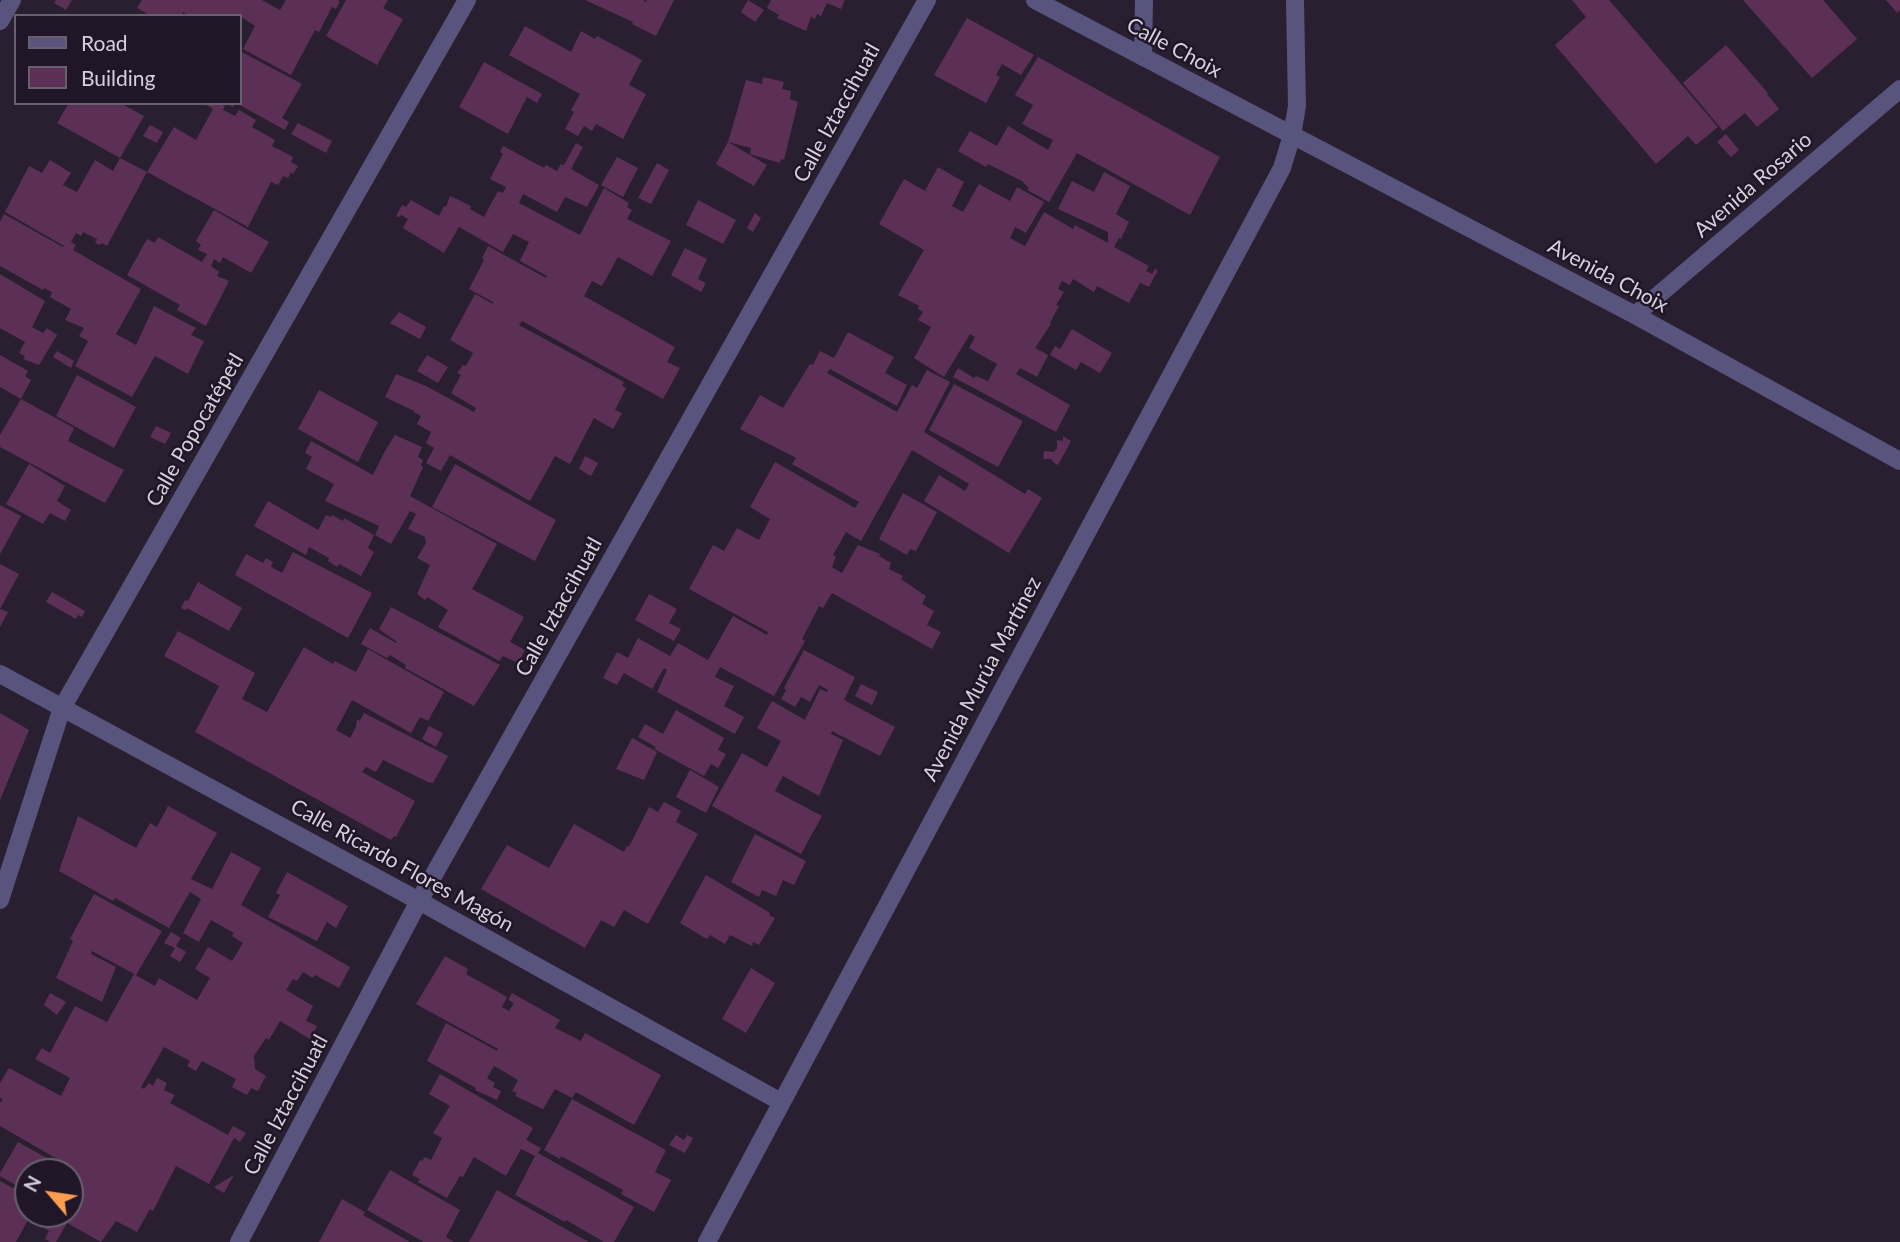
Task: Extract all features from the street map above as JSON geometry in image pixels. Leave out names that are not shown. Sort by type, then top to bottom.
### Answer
[{"type":"street","points":[[0,21],[12,0]]},
{"type":"street","name":"Calle Popocatépetl","points":[[0,900],[62,708],[467,0]]},
{"type":"street","name":"Calle Iztaccihuatl","points":[[239,1242],[419,901],[927,0]]},
{"type":"street","name":"Calle Choix","points":[[1035,0],[1292,135]]},
{"type":"street","points":[[1143,57],[1144,0]]},
{"type":"street","name":"Avenida Murúa Martínez","points":[[707,1242],[1282,168],[1297,106],[1295,0]]},
{"type":"street","name":"Avenida Rosario","points":[[1635,315],[1900,89]]},
{"type":"street","name":"Avenida Choix","points":[[1292,135],[1635,315],[1900,461]]},
{"type":"street","name":"Calle Ricardo Flores Magón","points":[[0,674],[419,901],[781,1102]]},
{"type":"building","points":[[56,0],[72,0],[66,10],[54,3]]},
{"type":"building","points":[[142,0],[262,0],[280,10],[286,0],[340,2],[336,9],[332,7],[319,32],[315,30],[291,75],[243,49],[255,26],[242,17],[242,14],[148,14],[137,8]]},
{"type":"building","points":[[346,0],[388,0],[383,8],[403,19],[377,65],[326,36]]},
{"type":"building","points":[[585,0],[644,0],[645,3],[647,0],[674,0],[656,36]]},
{"type":"building","points":[[748,0],[764,10],[755,22],[741,12]]},
{"type":"building","points":[[771,0],[845,0],[841,9],[827,3],[821,16],[817,14],[815,19],[811,17],[806,31],[777,18],[779,15],[767,8]]},
{"type":"building","points":[[1572,0],[1609,0],[1718,127],[1696,145],[1688,136],[1656,164],[1555,45],[1586,17]]},
{"type":"building","points":[[1743,0],[1823,0],[1857,39],[1812,78]]},
{"type":"building","points":[[1886,0],[1900,0],[1900,10],[1897,13]]},
{"type":"building","points":[[967,18],[1034,55],[1021,75],[1002,64],[996,75],[1000,77],[986,103],[934,75]]},
{"type":"building","points":[[525,26],[571,52],[581,31],[595,39],[597,36],[642,60],[629,85],[646,94],[623,139],[596,124],[592,131],[584,126],[578,136],[565,129],[580,94],[509,55]]},
{"type":"building","points":[[1726,45],[1779,109],[1757,127],[1745,113],[1723,131],[1683,83]]},
{"type":"building","points":[[242,52],[302,84],[282,118],[289,122],[285,130],[240,105],[242,105]]},
{"type":"building","points":[[1038,57],[1220,157],[1190,215],[1077,153],[1049,202],[1027,190],[1029,188],[1022,181],[988,164],[986,167],[958,151],[970,131],[997,146],[1008,126],[1048,150],[1053,140],[1022,124],[1033,105],[1015,95]]},
{"type":"building","points":[[484,62],[542,94],[537,103],[527,97],[508,134],[459,107]]},
{"type":"building","points":[[763,77],[784,82],[782,89],[791,91],[790,99],[798,102],[784,160],[781,159],[780,163],[750,154],[751,148],[728,142],[746,80],[762,84]]},
{"type":"building","points":[[68,105],[124,105],[144,116],[120,158],[57,123]]},
{"type":"building","points":[[206,105],[225,105],[223,110],[235,116],[239,110],[256,120],[252,127],[275,140],[272,146],[293,157],[291,162],[298,166],[288,178],[283,176],[278,185],[271,182],[248,227],[147,172],[174,127],[196,140],[213,109]]},
{"type":"building","points":[[298,123],[332,141],[326,153],[291,134]]},
{"type":"building","points":[[150,125],[163,132],[157,143],[143,136]]},
{"type":"building","points":[[1726,134],[1739,150],[1731,157],[1717,142]]},
{"type":"building","points":[[728,142],[767,165],[754,186],[716,164]]},
{"type":"building","points":[[576,143],[583,147],[571,169],[599,185],[587,207],[565,197],[557,212],[523,194],[519,203],[580,235],[604,188],[629,203],[627,207],[632,210],[627,219],[671,241],[652,276],[618,257],[602,286],[592,281],[584,296],[675,347],[667,362],[680,368],[663,399],[522,321],[519,325],[624,382],[622,386],[626,388],[615,410],[622,413],[613,429],[594,418],[570,464],[555,456],[530,501],[450,455],[441,471],[426,463],[434,448],[426,443],[431,432],[417,424],[421,416],[385,397],[396,374],[426,386],[474,412],[476,408],[451,393],[461,375],[457,373],[463,365],[466,366],[473,353],[450,340],[475,294],[493,304],[469,289],[488,246],[546,278],[547,276],[520,261],[529,242],[513,234],[503,252],[459,227],[444,253],[403,228],[408,219],[401,215],[396,216],[402,205],[406,207],[411,200],[439,216],[450,196],[471,206],[470,209],[484,217],[498,191],[503,193],[506,187],[490,179],[503,154],[500,152],[503,146],[544,168],[546,165],[557,171],[561,164],[564,165]]},
{"type":"building","points":[[617,157],[638,168],[623,197],[601,185]]},
{"type":"building","points":[[120,158],[147,172],[107,246],[95,243],[97,239],[83,232],[81,236],[76,233],[71,242],[76,245],[73,250],[141,289],[116,334],[136,345],[154,306],[196,328],[191,335],[204,341],[188,374],[155,356],[132,397],[75,366],[88,341],[79,336],[84,328],[65,320],[71,309],[50,297],[52,292],[44,288],[43,290],[0,266],[0,222],[4,214],[63,247],[5,212],[29,166],[42,173],[50,160],[71,173],[63,185],[77,192],[95,160],[113,171]]},
{"type":"building","points":[[657,163],[669,170],[651,204],[638,198]]},
{"type":"building","points":[[938,167],[964,182],[952,206],[963,212],[979,184],[1010,201],[1017,187],[1044,202],[1026,233],[1015,227],[1010,238],[1025,246],[1044,212],[1073,229],[1075,225],[1108,243],[1108,232],[1058,209],[1072,181],[1094,192],[1104,172],[1130,186],[1116,214],[1129,222],[1114,247],[1149,266],[1146,271],[1152,274],[1155,269],[1158,270],[1149,287],[1140,283],[1129,303],[1097,286],[1094,292],[1073,279],[1070,285],[1062,281],[1058,289],[1064,292],[1056,305],[1059,306],[1035,348],[1048,355],[1037,377],[1020,368],[1016,374],[1070,405],[1056,432],[953,377],[958,368],[974,378],[976,376],[988,381],[997,364],[969,348],[975,337],[970,334],[944,377],[914,358],[931,327],[918,320],[923,312],[918,309],[919,306],[898,295],[924,250],[879,224],[904,179],[925,191]]},
{"type":"building","points":[[698,200],[736,220],[723,244],[686,225]]},
{"type":"building","points":[[214,210],[269,242],[251,273],[223,257],[220,263],[214,259],[211,266],[219,272],[217,276],[229,281],[206,326],[177,310],[180,305],[127,275],[147,239],[155,243],[158,237],[202,262],[207,254],[198,250],[201,245],[196,241]]},
{"type":"building","points":[[755,213],[761,218],[753,232],[747,228]]},
{"type":"building","points":[[685,248],[707,259],[698,279],[706,283],[701,292],[671,275]]},
{"type":"building","points":[[0,274],[45,301],[32,327],[43,333],[47,328],[57,335],[39,365],[23,359],[25,356],[19,353],[25,342],[0,328]]},
{"type":"building","points":[[399,312],[426,327],[420,339],[390,323]]},
{"type":"building","points":[[1072,329],[1112,353],[1100,373],[1081,362],[1076,370],[1050,355],[1055,346],[1060,349]]},
{"type":"building","points":[[848,332],[894,357],[885,373],[907,385],[897,406],[830,369],[827,373],[897,412],[912,385],[917,388],[927,370],[950,382],[924,432],[1025,494],[1028,489],[1042,498],[1009,553],[924,501],[939,475],[965,491],[969,484],[912,450],[861,541],[846,532],[833,555],[836,556],[832,567],[842,573],[858,545],[880,554],[879,556],[891,563],[889,569],[903,576],[901,579],[926,596],[922,604],[934,611],[927,625],[941,632],[932,649],[832,593],[823,608],[819,606],[802,639],[805,641],[774,696],[720,667],[715,677],[734,686],[724,706],[744,717],[735,734],[657,692],[667,670],[664,668],[652,689],[624,673],[617,685],[603,678],[617,652],[628,658],[638,638],[670,656],[678,643],[708,660],[733,616],[767,635],[768,632],[689,589],[713,545],[724,551],[737,528],[759,540],[770,519],[750,507],[775,462],[855,508],[859,502],[792,464],[796,458],[740,429],[760,395],[783,408],[820,351],[834,358]]},
{"type":"building","points":[[57,351],[74,361],[71,368],[53,357]]},
{"type":"building","points":[[0,355],[28,371],[25,376],[31,380],[21,399],[0,387]]},
{"type":"building","points":[[427,355],[448,367],[438,383],[417,371]]},
{"type":"building","points":[[77,375],[136,407],[114,448],[56,416]]},
{"type":"building","points":[[954,384],[1023,421],[998,467],[929,430]]},
{"type":"building","points":[[319,390],[378,422],[358,462],[298,429]]},
{"type":"building","points":[[21,399],[74,428],[68,441],[124,470],[105,503],[0,447],[0,435]]},
{"type":"building","points":[[156,426],[171,433],[165,444],[150,437]]},
{"type":"building","points":[[395,435],[422,447],[418,457],[423,460],[423,467],[410,496],[497,544],[472,589],[524,617],[510,642],[525,650],[518,663],[503,656],[499,661],[438,627],[448,610],[417,594],[430,565],[417,558],[426,543],[425,537],[408,529],[416,514],[410,511],[391,544],[375,535],[379,526],[325,501],[334,484],[306,469],[312,457],[305,453],[311,441],[373,475]]},
{"type":"building","points":[[1063,436],[1071,441],[1058,465],[1051,459],[1043,459],[1044,451],[1054,452],[1057,440],[1063,441]]},
{"type":"building","points":[[585,456],[598,463],[591,476],[579,469]]},
{"type":"building","points":[[29,464],[65,486],[57,501],[71,510],[65,521],[50,513],[43,524],[6,504]]},
{"type":"building","points":[[455,464],[556,520],[535,561],[432,507]]},
{"type":"building","points":[[903,493],[937,512],[916,551],[910,549],[907,555],[879,539]]},
{"type":"building","points":[[268,501],[318,530],[326,515],[332,515],[343,521],[344,518],[374,535],[368,548],[374,552],[361,576],[339,564],[337,567],[328,561],[329,558],[309,547],[306,555],[254,526]]},
{"type":"building","points":[[0,505],[21,516],[0,554]]},
{"type":"building","points":[[293,552],[372,593],[348,638],[235,575],[246,554],[263,563],[266,558],[273,562],[271,567],[282,573]]},
{"type":"building","points":[[0,564],[19,574],[0,609]]},
{"type":"building","points":[[198,582],[242,608],[229,631],[187,608],[181,608]]},
{"type":"building","points":[[52,592],[85,611],[82,617],[78,615],[76,619],[46,602]]},
{"type":"building","points":[[649,594],[677,609],[669,623],[681,629],[674,641],[635,620]]},
{"type":"building","points":[[391,607],[500,665],[474,706],[405,668],[406,665],[390,655],[387,658],[361,644],[370,628],[397,642],[379,629]]},
{"type":"building","points":[[0,609],[8,612],[0,627]]},
{"type":"building","points":[[178,631],[255,673],[242,699],[267,712],[304,647],[333,664],[335,661],[356,672],[368,649],[444,692],[428,721],[420,717],[411,733],[352,700],[336,730],[350,738],[357,719],[360,721],[364,713],[448,756],[433,783],[383,760],[376,772],[366,767],[362,772],[415,801],[396,837],[391,840],[195,732],[219,686],[164,656]]},
{"type":"building","points":[[804,650],[855,677],[844,700],[895,727],[880,756],[832,731],[831,734],[843,740],[819,796],[783,776],[775,791],[822,816],[801,854],[712,806],[742,753],[767,767],[781,741],[757,728],[772,701],[805,720],[820,689],[827,692],[828,690],[819,685],[810,702],[801,697],[795,707],[781,699]]},
{"type":"building","points":[[861,684],[878,692],[872,705],[855,696]]},
{"type":"building","points":[[676,710],[724,738],[718,750],[726,754],[718,768],[711,764],[704,776],[654,749],[656,747],[638,737],[645,724],[663,734]]},
{"type":"building","points":[[0,713],[29,730],[0,800]]},
{"type":"building","points":[[429,726],[443,733],[436,747],[422,739]]},
{"type":"building","points":[[632,738],[657,752],[644,780],[616,769]]},
{"type":"building","points":[[690,770],[719,787],[706,813],[676,797]]},
{"type":"building","points":[[664,802],[681,811],[676,822],[698,834],[648,924],[624,910],[614,927],[601,920],[585,948],[481,889],[507,845],[549,868],[574,824],[624,852],[649,807],[658,812]]},
{"type":"building","points":[[168,806],[217,833],[191,879],[212,889],[231,852],[261,868],[241,905],[350,967],[339,988],[315,975],[313,978],[303,972],[297,981],[293,979],[286,990],[313,1006],[306,1021],[317,1026],[310,1039],[280,1021],[269,1040],[266,1038],[254,1056],[255,1069],[266,1076],[258,1091],[251,1088],[247,1095],[232,1087],[236,1079],[202,1061],[196,1071],[187,1066],[190,1061],[164,1047],[141,1087],[144,1089],[149,1083],[153,1086],[157,1078],[167,1083],[164,1090],[175,1095],[170,1103],[228,1135],[233,1126],[246,1133],[240,1142],[234,1138],[209,1184],[176,1166],[153,1211],[150,1209],[137,1232],[116,1221],[101,1242],[76,1228],[84,1228],[84,1158],[56,1158],[0,1126],[0,1103],[3,1099],[0,1098],[0,1083],[9,1068],[61,1096],[70,1078],[35,1059],[42,1048],[50,1053],[75,1006],[107,1022],[134,974],[155,986],[159,978],[197,1000],[210,978],[195,969],[208,947],[232,961],[243,943],[232,936],[234,933],[211,920],[199,942],[183,933],[201,899],[190,892],[169,928],[59,871],[78,816],[136,848],[150,823],[157,827]]},
{"type":"building","points":[[755,834],[806,861],[794,885],[783,880],[776,896],[762,890],[759,897],[731,882]]},
{"type":"building","points":[[287,872],[348,906],[336,928],[327,922],[317,941],[268,917],[280,895],[276,893]]},
{"type":"building","points":[[706,875],[775,918],[759,945],[753,942],[752,946],[730,935],[725,944],[710,935],[707,939],[680,923]]},
{"type":"building","points":[[94,894],[162,931],[136,975],[92,951],[91,954],[116,967],[102,1002],[56,978],[73,941],[70,939]]},
{"type":"building","points":[[171,932],[181,938],[176,946],[186,952],[180,962],[170,956],[175,948],[164,943]]},
{"type":"building","points":[[445,956],[468,969],[466,974],[507,997],[502,1007],[509,1011],[514,1003],[508,1000],[512,993],[560,1020],[555,1028],[581,1041],[585,1033],[661,1075],[634,1125],[576,1092],[572,1098],[555,1089],[543,1109],[515,1096],[517,1093],[512,1091],[518,1080],[494,1066],[487,1078],[495,1083],[493,1087],[501,1091],[497,1100],[427,1061],[446,1023],[497,1051],[498,1049],[416,1004]]},
{"type":"building","points":[[751,968],[775,983],[746,1033],[722,1019]]},
{"type":"building","points":[[50,993],[66,1002],[57,1015],[44,1005]]},
{"type":"building","points":[[440,1074],[533,1128],[526,1140],[541,1148],[538,1153],[634,1207],[614,1242],[604,1242],[515,1195],[535,1156],[521,1149],[506,1176],[474,1157],[447,1198],[418,1182],[420,1179],[412,1175],[420,1160],[425,1157],[431,1160],[442,1138],[433,1133],[450,1106],[429,1094]]},
{"type":"building","points":[[572,1099],[666,1150],[655,1172],[671,1180],[654,1212],[621,1194],[623,1190],[561,1156],[560,1159],[544,1150]]},
{"type":"building","points":[[676,1135],[684,1140],[687,1135],[693,1138],[685,1153],[669,1145]]},
{"type":"building","points":[[18,1142],[47,1158],[14,1158],[14,1184],[0,1176]]},
{"type":"building","points":[[390,1170],[460,1210],[446,1237],[454,1242],[424,1242],[367,1210]]},
{"type":"building","points":[[234,1175],[224,1193],[214,1187]]},
{"type":"building","points":[[0,1181],[14,1188],[14,1228],[24,1228],[16,1242],[0,1242]]},
{"type":"building","points":[[497,1190],[569,1231],[589,1242],[469,1242]]},
{"type":"building","points":[[342,1199],[365,1212],[363,1215],[410,1242],[319,1242]]},
{"type":"building","points":[[44,1228],[64,1228],[56,1242],[45,1239],[49,1231]]}]
